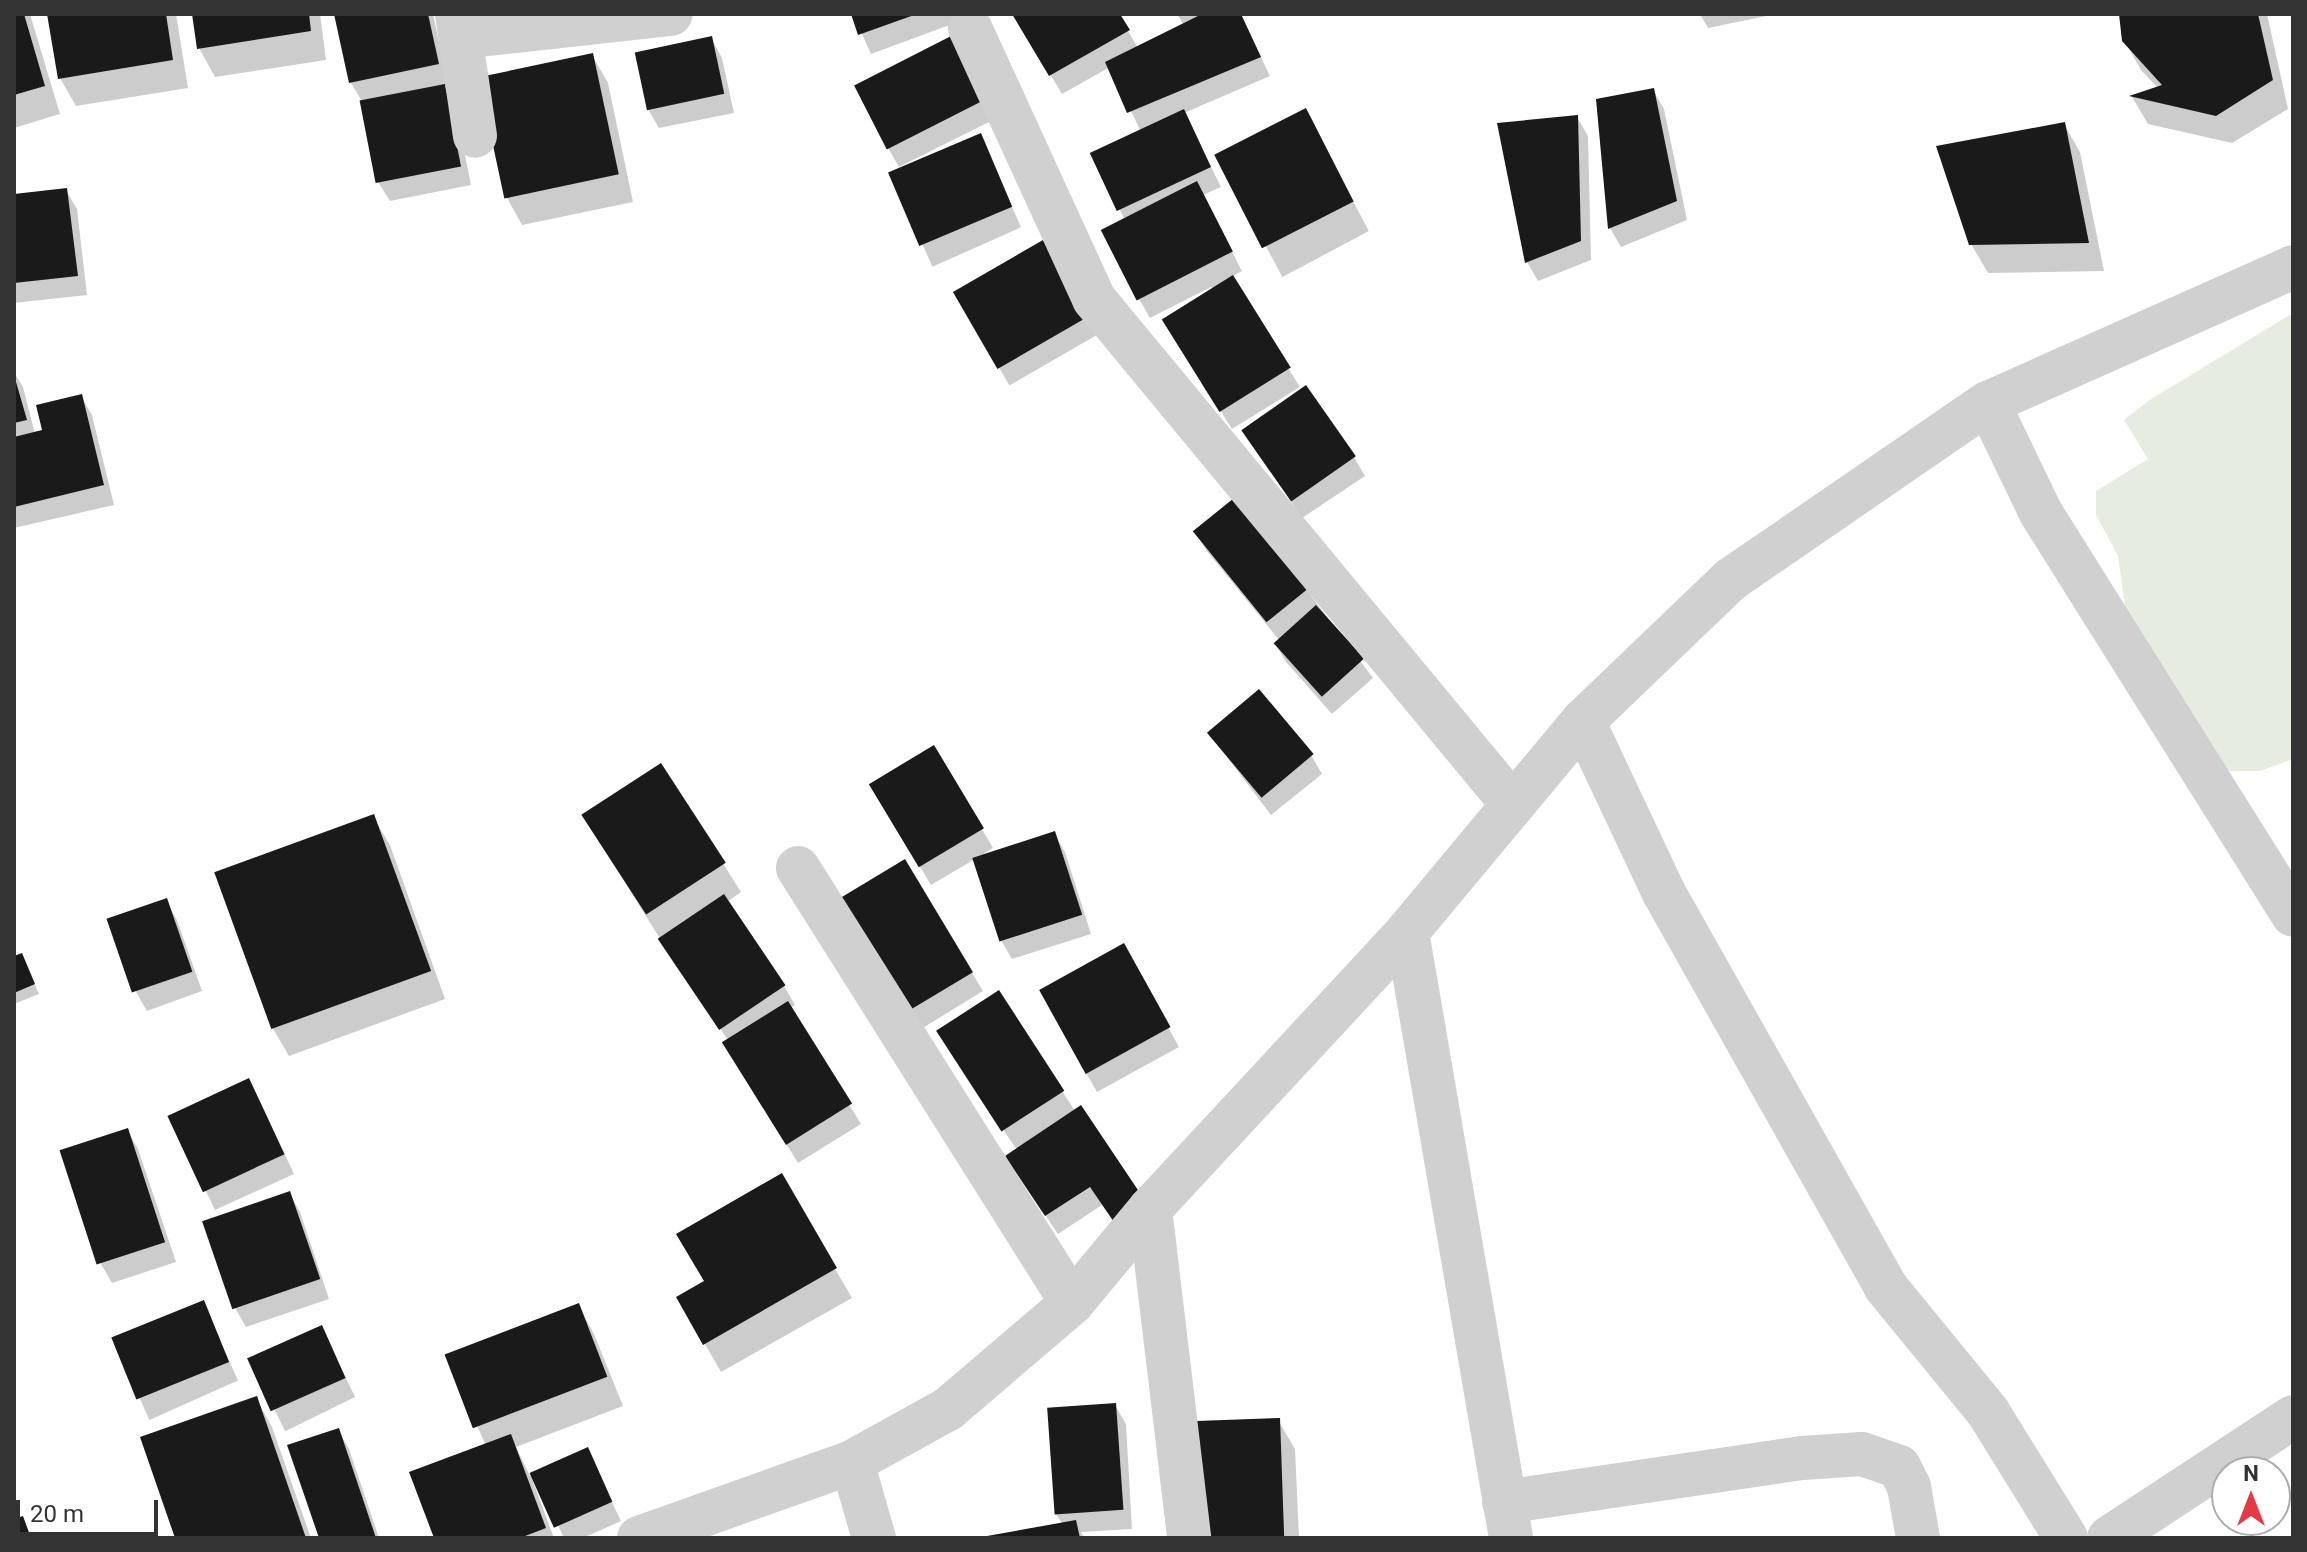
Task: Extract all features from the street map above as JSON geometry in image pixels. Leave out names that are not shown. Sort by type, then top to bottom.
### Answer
[{"type":"street","points":[[475,136],[460,26],[671,14]]},
{"type":"street","points":[[970,28],[1094,299],[1513,805]]},
{"type":"street","points":[[639,1538],[852,1462],[948,1409],[1072,1303],[1150,1209],[1407,932],[1583,721],[1730,580],[1988,403],[2293,267]]},
{"type":"street","points":[[1988,403],[2041,513],[2293,914]]},
{"type":"street","points":[[1583,721],[1664,893],[1885,1286],[1988,1412],[2066,1538]]},
{"type":"street","points":[[798,868],[1072,1303]]},
{"type":"street","points":[[1407,932],[1507,1520],[1802,1458],[1862,1454],[1899,1467],[1909,1487],[1918,1538]]},
{"type":"street","points":[[1150,1209],[1189,1538]]},
{"type":"street","points":[[2109,1538],[2293,1417]]},
{"type":"street","points":[[852,1462],[874,1538]]},
{"type":"shaded area","points":[[2293,313],[2293,759],[2260,771],[2224,771],[2126,613],[2118,556],[2096,515],[2096,491],[2148,459],[2124,420],[2148,401]]},
{"type":"building","points":[[14,14],[24,14],[45,86],[14,95]]},
{"type":"building","points":[[47,14],[166,14],[173,60],[58,79]]},
{"type":"building","points":[[192,14],[309,14],[311,31],[197,49]]},
{"type":"building","points":[[334,14],[428,14],[439,64],[349,83]]},
{"type":"building","points":[[851,14],[917,14],[858,35]]},
{"type":"building","points":[[1012,14],[1120,14],[1130,30],[1049,76]]},
{"type":"building","points":[[1202,14],[1241,14],[1261,57],[1127,113],[1105,62]]},
{"type":"building","points":[[2119,14],[2258,14],[2273,80],[2216,116],[2129,96],[2162,85],[2122,41]]},
{"type":"building","points":[[953,35],[986,99],[887,150],[854,85]]},
{"type":"building","points":[[712,36],[724,94],[647,110],[635,52]]},
{"type":"building","points":[[593,53],[619,174],[504,199],[479,77]]},
{"type":"building","points":[[445,84],[461,166],[376,183],[360,101]]},
{"type":"building","points":[[1654,88],[1677,201],[1608,229],[1596,99]]},
{"type":"building","points":[[1306,108],[1354,202],[1262,248],[1214,155]]},
{"type":"building","points":[[1184,109],[1211,167],[1117,211],[1090,153]]},
{"type":"building","points":[[1578,115],[1581,241],[1525,263],[1497,123]]},
{"type":"building","points":[[2065,122],[2089,243],[1969,245],[1936,146]]},
{"type":"building","points":[[981,133],[1012,207],[919,246],[888,172]]},
{"type":"building","points":[[1197,181],[1233,251],[1137,300],[1101,230]]},
{"type":"building","points":[[67,188],[78,276],[14,283],[14,194]]},
{"type":"building","points":[[1043,240],[1088,317],[997,369],[953,292]]},
{"type":"building","points":[[1233,275],[1291,367],[1220,412],[1162,320]]},
{"type":"building","points":[[14,375],[27,420],[14,423]]},
{"type":"building","points":[[1306,385],[1356,456],[1291,502],[1241,430]]},
{"type":"building","points":[[82,394],[104,485],[14,507],[14,437],[42,430],[36,405]]},
{"type":"building","points":[[1234,498],[1308,589],[1266,622],[1193,531]]},
{"type":"building","points":[[1316,605],[1364,659],[1322,697],[1274,643]]},
{"type":"building","points":[[1259,689],[1314,754],[1262,798],[1207,733]]},
{"type":"building","points":[[934,745],[984,828],[919,867],[869,784]]},
{"type":"building","points":[[661,763],[726,863],[646,915],[581,815]]},
{"type":"building","points":[[374,814],[431,971],[271,1029],[214,872]]},
{"type":"building","points":[[1055,831],[1082,915],[999,942],[972,858]]},
{"type":"building","points":[[905,859],[973,972],[908,1011],[840,898]]},
{"type":"building","points":[[724,894],[786,985],[719,1030],[658,939]]},
{"type":"building","points":[[167,898],[192,972],[132,993],[106,919]]},
{"type":"building","points":[[1124,943],[1171,1027],[1086,1074],[1039,990]]},
{"type":"building","points":[[22,953],[35,984],[14,993],[14,956]]},
{"type":"building","points":[[999,990],[1064,1091],[1001,1131],[936,1031]]},
{"type":"building","points":[[788,1001],[852,1104],[786,1145],[722,1042]]},
{"type":"building","points":[[249,1078],[284,1154],[203,1192],[167,1116]]},
{"type":"building","points":[[1081,1105],[1150,1208],[1118,1228],[1090,1187],[1045,1216],[1005,1156]]},
{"type":"building","points":[[128,1128],[165,1242],[97,1264],[60,1150]]},
{"type":"building","points":[[782,1173],[837,1268],[703,1345],[676,1297],[704,1281],[676,1234]]},
{"type":"building","points":[[290,1191],[320,1279],[232,1309],[202,1221]]},
{"type":"building","points":[[204,1300],[229,1362],[136,1400],[111,1337]]},
{"type":"building","points":[[579,1303],[607,1377],[473,1428],[445,1355]]},
{"type":"building","points":[[322,1325],[346,1378],[271,1411],[247,1358]]},
{"type":"building","points":[[257,1396],[306,1538],[175,1538],[140,1437]]},
{"type":"building","points":[[1116,1403],[1123,1510],[1055,1515],[1047,1408]]},
{"type":"building","points":[[1280,1418],[1284,1538],[1193,1538],[1189,1421]]},
{"type":"building","points":[[339,1428],[376,1538],[319,1538],[287,1445]]},
{"type":"building","points":[[511,1434],[546,1528],[520,1538],[434,1538],[409,1472]]},
{"type":"building","points":[[588,1447],[612,1502],[554,1528],[530,1473]]},
{"type":"building","points":[[23,1516],[31,1538],[14,1538],[14,1519]]},
{"type":"building","points":[[1076,1520],[1080,1538],[987,1538],[987,1536]]}]
